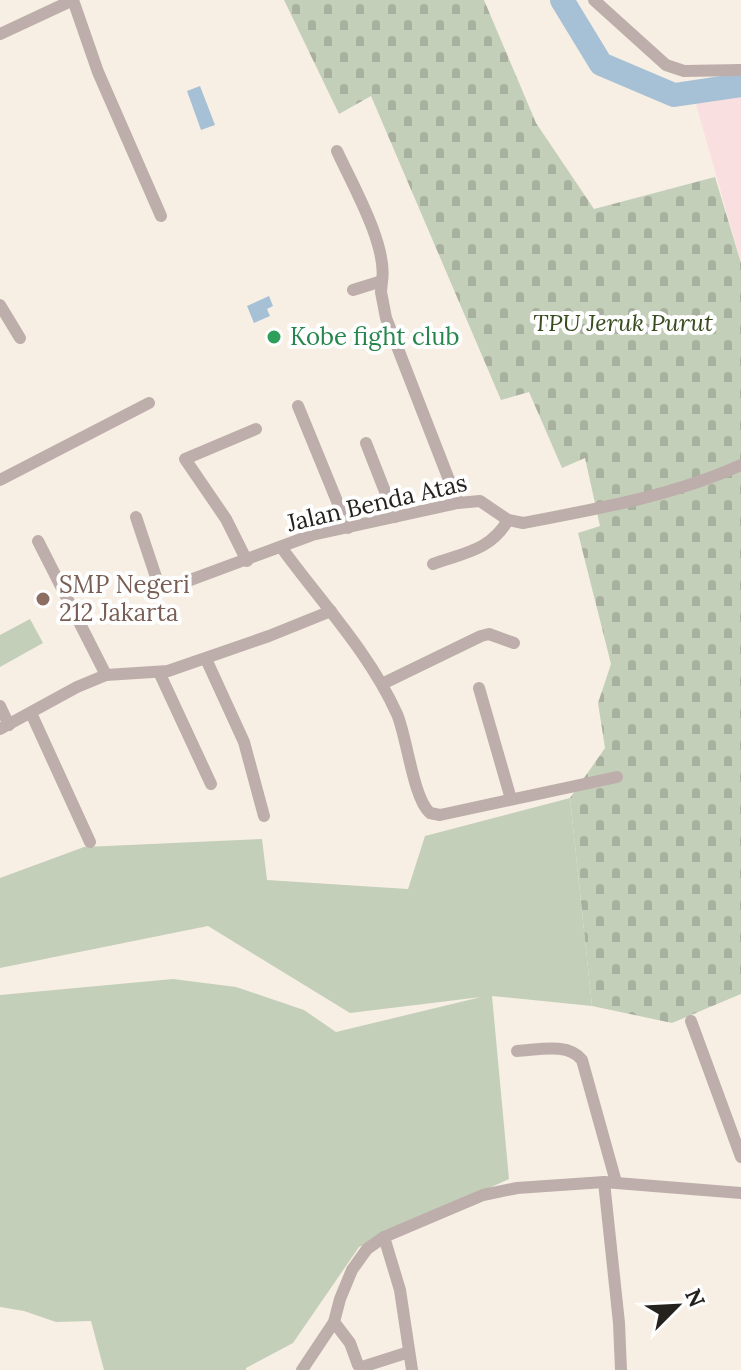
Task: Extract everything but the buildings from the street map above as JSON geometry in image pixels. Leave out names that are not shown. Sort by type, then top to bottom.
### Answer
[{"type":"street","points":[[0,34],[73,0],[98,72],[161,216]]},
{"type":"street","points":[[594,0],[666,65],[684,71],[741,70]]},
{"type":"street","points":[[337,151],[379,247],[383,265],[381,292],[386,318],[458,503]]},
{"type":"street","points":[[353,290],[382,281]]},
{"type":"street","points":[[0,305],[20,338]]},
{"type":"street","points":[[0,480],[149,403]]},
{"type":"street","points":[[298,406],[348,528]]},
{"type":"street","points":[[247,561],[226,519],[185,459],[256,429]]},
{"type":"street","points":[[366,443],[395,517]]},
{"type":"street","points":[[433,564],[487,545],[498,536],[508,520],[523,523],[648,496],[716,476],[741,465]]},
{"type":"street","name":"Jalan Benda Atas","points":[[508,520],[480,501],[458,503],[312,535],[281,547],[382,684],[398,717],[425,808],[435,815],[617,777]]},
{"type":"street","points":[[136,517],[162,588],[175,588],[281,547]]},
{"type":"street","points":[[38,541],[106,675]]},
{"type":"street","points":[[0,706],[4,727],[106,675],[159,672],[206,659],[331,611]]},
{"type":"street","points":[[382,684],[481,636],[489,634],[514,643]]},
{"type":"street","points":[[206,659],[244,742],[264,816]]},
{"type":"street","points":[[159,672],[211,784]]},
{"type":"street","points":[[479,688],[511,799]]},
{"type":"street","points":[[31,713],[90,842]]},
{"type":"street","points":[[691,1021],[741,1157]]},
{"type":"street","points":[[517,1051],[571,1050],[582,1060],[610,1182],[621,1370]]},
{"type":"street","points":[[302,1370],[334,1322],[340,1299],[360,1256],[384,1237],[501,1190],[610,1182],[741,1193]]},
{"type":"street","points":[[384,1237],[398,1279],[412,1370]]},
{"type":"street","points":[[334,1322],[350,1343],[358,1365],[362,1367],[409,1352]]},
{"type":"shaded area","points":[[741,92],[741,263],[694,97]]},
{"type":"green space","name":"TPU Jeruk Purut","points":[[284,0],[484,0],[536,123],[594,209],[715,177],[741,263],[741,994],[672,1023],[592,1006],[570,798],[605,748],[598,703],[611,664],[578,533],[600,526],[585,458],[562,468],[529,392],[501,400],[371,96],[339,114]]},
{"type":"green space","points":[[30,619],[43,643],[0,667],[0,635]]},
{"type":"green space","points":[[570,798],[592,1006],[492,996],[509,1179],[359,1247],[293,1343],[246,1370],[104,1370],[91,1321],[56,1322],[0,1307],[0,995],[173,979],[236,987],[304,1010],[336,1032],[481,997],[350,1013],[208,926],[0,968],[0,878],[84,847],[262,839],[267,880],[408,889],[425,836]]},
{"type":"water","points":[[200,86],[215,125],[201,130],[187,91]]},
{"type":"water","points":[[269,296],[273,306],[267,309],[270,316],[254,323],[247,306]]},
{"type":"waterway","points":[[562,0],[601,64],[674,95],[741,85]]},
{"type":"place","name":"Kobe fight club","points":[[274,337]]},
{"type":"place","name":"SMP Negeri 212 Jakarta","points":[[43,599]]}]
